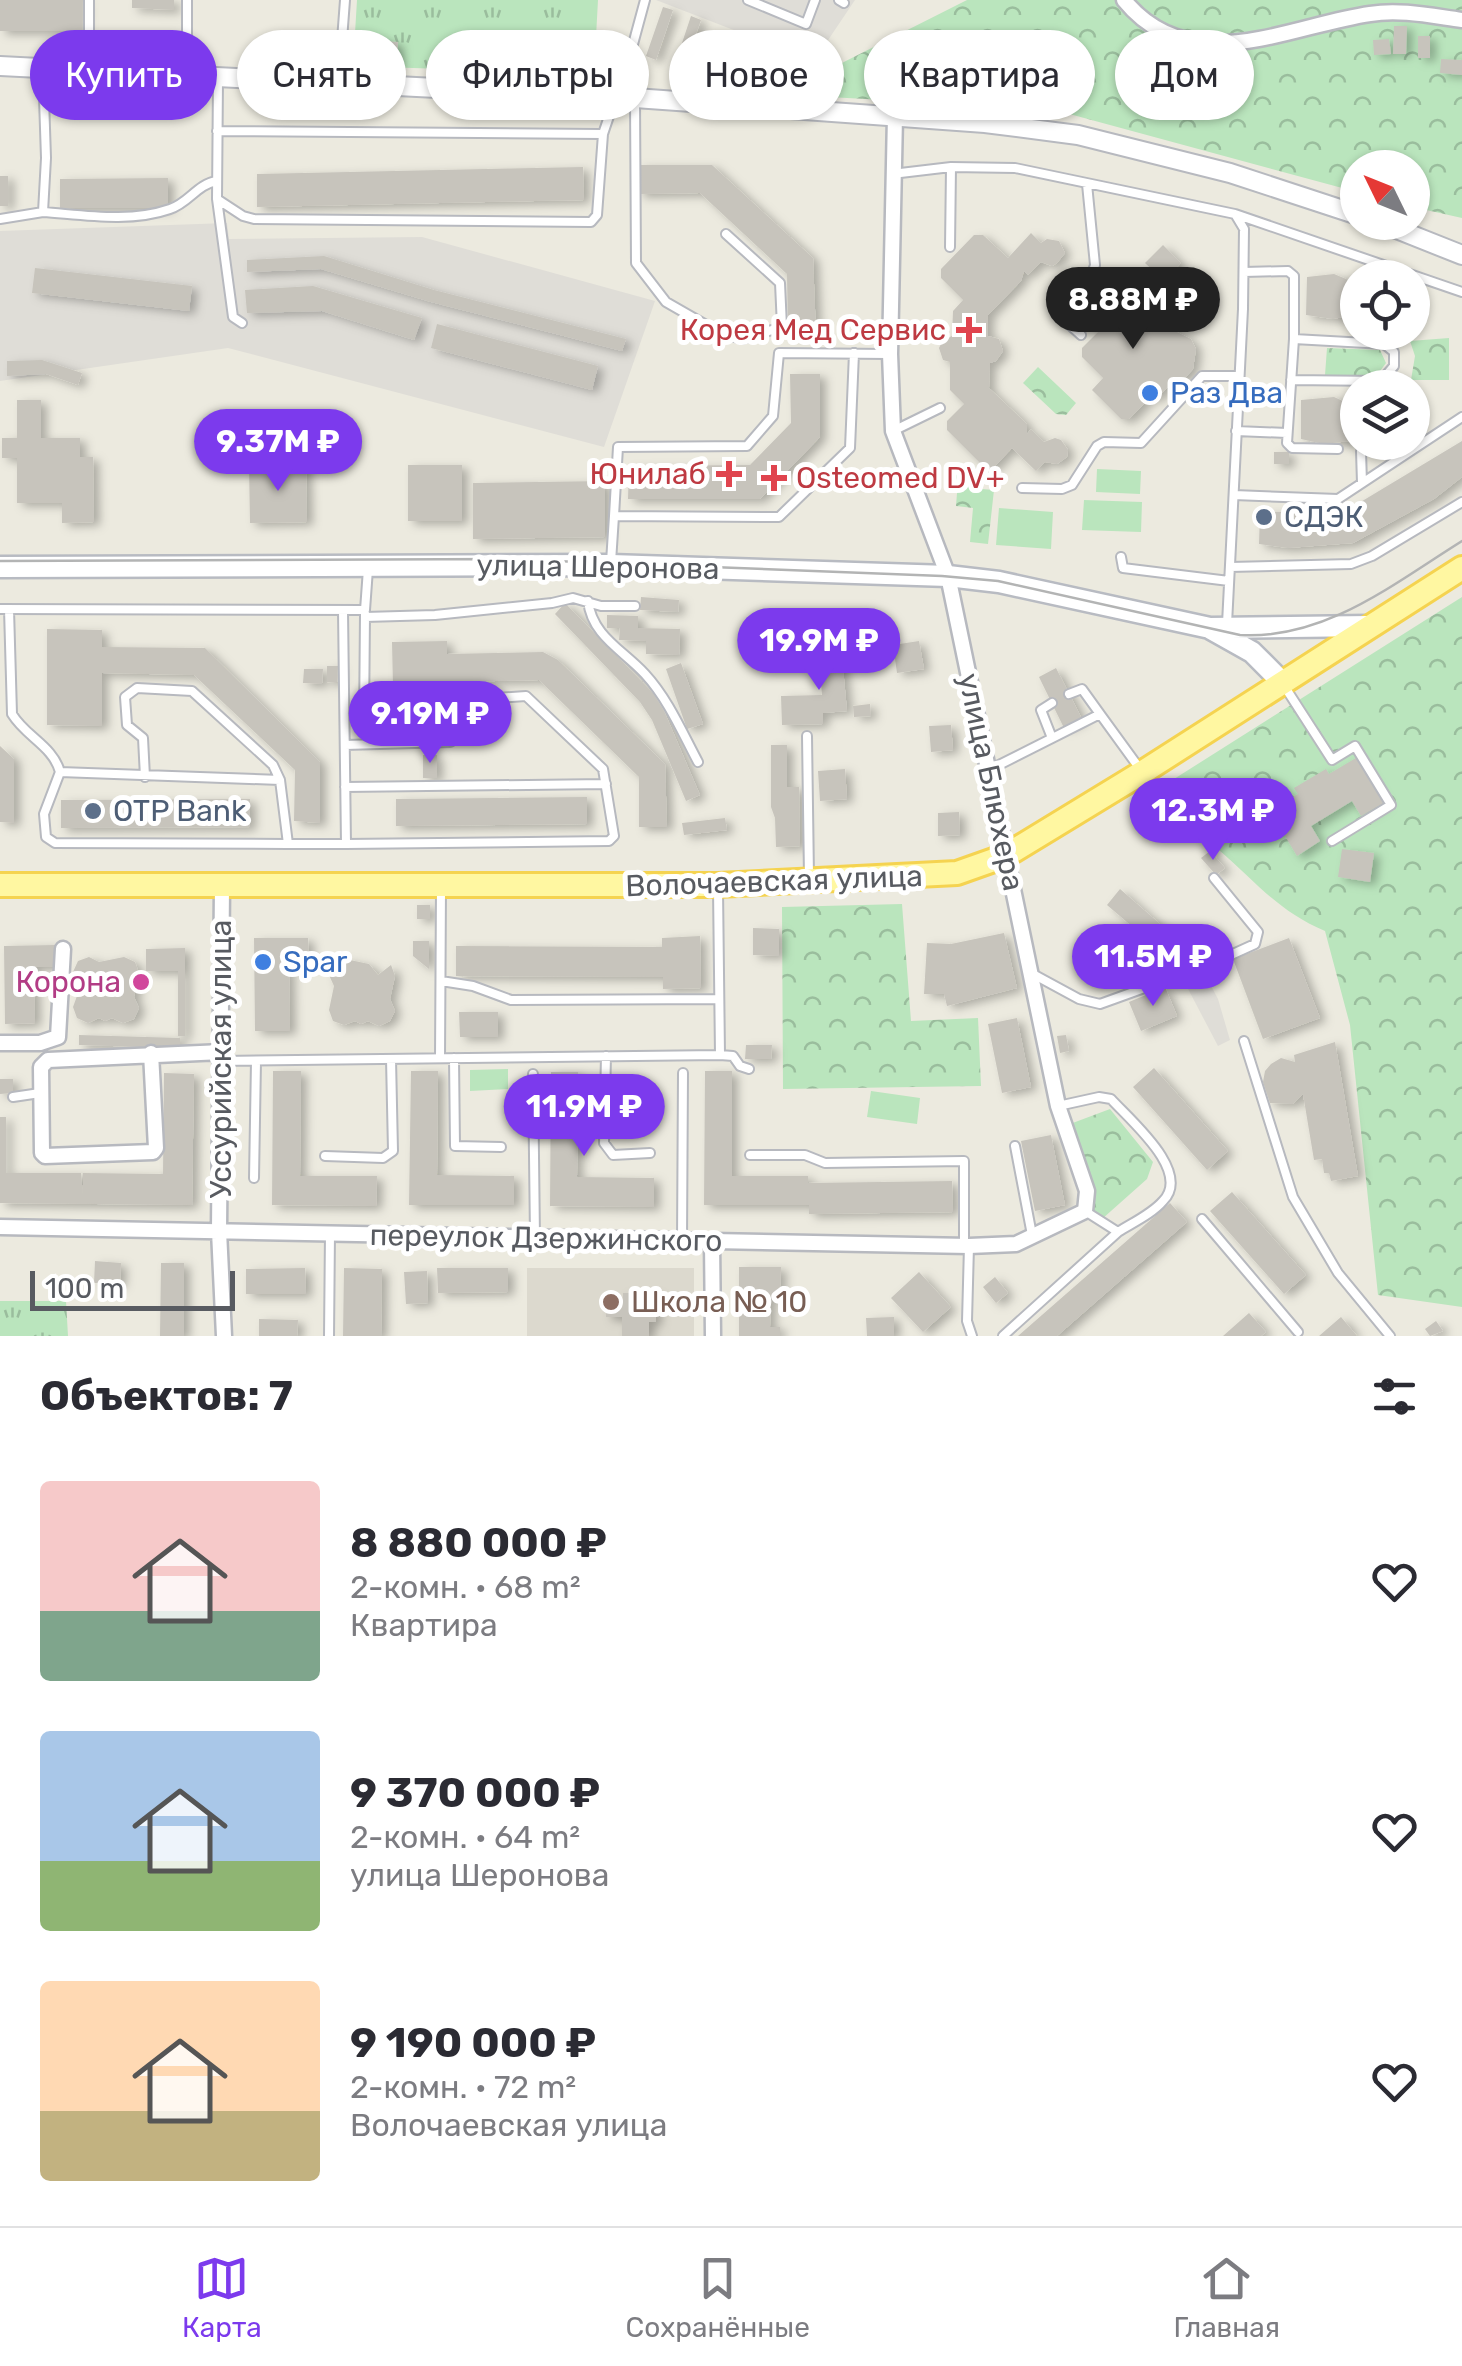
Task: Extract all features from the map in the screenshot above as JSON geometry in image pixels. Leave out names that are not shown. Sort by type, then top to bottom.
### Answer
[{"type":"main road","name":"улица Шеронова","points":[[0,567],[611,565],[948,576],[1000,582],[1218,628],[1370,626]]},
{"type":"main road","name":"Волочаевская улица","points":[[0,886],[718,885],[940,877],[1005,856],[1462,568]]},
{"type":"main road","points":[[1218,628],[1252,652],[1282,683]]},
{"type":"street","points":[[1124,0],[1140,19],[1174,38],[1207,42],[1247,43],[1374,13],[1462,20]]},
{"type":"street","points":[[0,66],[30,68]]},
{"type":"street","points":[[218,78],[237,79]]},
{"type":"street","points":[[649,99],[864,114]]},
{"type":"street","name":"улица Блюхера","points":[[895,120],[890,354],[893,432],[948,576],[1058,1106],[1087,1191],[1085,1211]]},
{"type":"street","points":[[954,120],[1078,134],[1230,173],[1340,210]]},
{"type":"street","points":[[1424,240],[1462,255]]},
{"type":"street","name":"Уссурийская улица","points":[[222,886],[219,1231],[224,1336]]},
{"type":"street","points":[[0,1043],[40,1042],[58,1037],[64,949]]},
{"type":"street","points":[[151,1054],[156,1148],[148,1154],[46,1156],[40,1149],[40,1093],[41,1068],[48,1060],[151,1054],[222,1056]]},
{"type":"street","name":"переулок Дзержинского","points":[[0,1228],[966,1246],[1016,1244],[1085,1211]]},
{"type":"street","points":[[712,1241],[713,1336]]},
{"type":"lane","points":[[89,0],[89,30]]},
{"type":"lane","points":[[188,0],[188,30]]},
{"type":"lane","points":[[343,30],[345,0]]},
{"type":"lane","points":[[636,30],[645,0]]},
{"type":"lane","points":[[748,0],[806,24],[815,0]]},
{"type":"lane","points":[[218,78],[217,199],[233,316],[242,323]]},
{"type":"lane","points":[[43,212],[45,120]]},
{"type":"lane","points":[[217,199],[244,216],[264,220],[591,222],[597,216],[602,134],[607,120]]},
{"type":"lane","points":[[635,120],[636,264],[666,302],[720,333],[742,338],[782,326],[780,283],[726,234]]},
{"type":"lane","points":[[217,131],[602,134]]},
{"type":"lane","points":[[892,174],[951,167],[1015,168],[1234,214],[1462,292]]},
{"type":"lane","points":[[950,247],[951,167]]},
{"type":"lane","points":[[0,219],[43,212],[114,218],[168,210],[186,202],[206,183],[217,181]]},
{"type":"lane","points":[[1081,335],[1059,315],[1059,308],[1096,265],[1087,184]]},
{"type":"lane","points":[[1218,628],[1229,581],[1244,272],[1244,229],[1234,214]]},
{"type":"lane","points":[[1244,272],[1288,271],[1294,276],[1287,443],[1292,448],[1338,449]]},
{"type":"lane","points":[[1292,380],[1381,380],[1394,366],[1394,352],[1384,344],[1294,339]]},
{"type":"lane","points":[[611,565],[618,447],[746,446],[773,416],[779,353],[890,354]]},
{"type":"lane","points":[[614,516],[779,517],[850,448],[854,353]]},
{"type":"lane","points":[[1022,488],[1062,489],[1072,484],[1097,446],[1104,442],[1140,443],[1202,376],[1238,376]]},
{"type":"lane","points":[[893,432],[940,408]]},
{"type":"lane","points":[[1234,494],[1338,499],[1462,416]]},
{"type":"lane","points":[[1236,431],[1287,433]]},
{"type":"lane","points":[[1361,460],[1362,482]]},
{"type":"lane","points":[[1230,567],[1341,567],[1372,556],[1462,502]]},
{"type":"lane","points":[[1121,557],[1123,568],[1229,581]]},
{"type":"lane","points":[[1190,575],[1191,561]]},
{"type":"lane","points":[[364,723],[368,564]]},
{"type":"lane","points":[[345,745],[450,742],[460,736],[464,700],[526,696],[601,766],[614,836],[609,841],[55,843],[46,836],[44,814],[60,772],[56,758],[19,726],[12,714],[4,609],[436,614],[573,598],[601,606],[635,606]]},
{"type":"lane","points":[[588,601],[598,630],[645,673],[667,703],[698,762]]},
{"type":"lane","points":[[343,611],[346,844]]},
{"type":"lane","points":[[1282,683],[1332,760],[1355,746],[1391,805],[1332,841]]},
{"type":"lane","points":[[145,777],[142,738],[126,725],[125,697],[137,688],[192,691],[273,765],[280,780],[288,844]]},
{"type":"lane","points":[[1070,694],[1082,688],[1143,772]]},
{"type":"lane","points":[[1052,703],[1041,710],[1052,738]]},
{"type":"lane","points":[[989,770],[1100,714]]},
{"type":"lane","points":[[807,736],[809,882]]},
{"type":"lane","points":[[60,772],[280,780]]},
{"type":"lane","points":[[345,787],[606,784]]},
{"type":"lane","points":[[1031,973],[1079,999],[1100,1004],[1255,944],[1258,932],[1214,878]]},
{"type":"lane","points":[[718,885],[720,1055]]},
{"type":"lane","points":[[440,1058],[442,886]]},
{"type":"lane","points":[[441,981],[473,986],[510,1000],[719,998]]},
{"type":"lane","points":[[1244,1040],[1293,1196],[1338,1273],[1390,1336]]},
{"type":"lane","points":[[222,1056],[256,1060],[730,1054],[740,1066],[749,1069]]},
{"type":"lane","points":[[606,1056],[604,1143],[613,1155],[650,1153]]},
{"type":"lane","points":[[454,1058],[455,1146],[501,1147]]},
{"type":"lane","points":[[325,1156],[383,1158],[394,1151],[391,1059]]},
{"type":"lane","points":[[254,1178],[256,1060]]},
{"type":"lane","points":[[682,1241],[683,1073]]},
{"type":"lane","points":[[533,1074],[535,1238]]},
{"type":"lane","points":[[13,1097],[40,1093]]},
{"type":"lane","points":[[1003,1336],[1118,1232],[1163,1201],[1172,1188],[1168,1164],[1112,1099],[1100,1097],[1058,1106]]},
{"type":"lane","points":[[1015,1146],[1033,1238]]},
{"type":"lane","points":[[750,1154],[806,1154],[825,1163],[964,1162],[967,1321],[972,1336]]},
{"type":"lane","points":[[1085,1211],[1118,1232]]},
{"type":"lane","points":[[1202,1219],[1298,1332]]},
{"type":"lane","points":[[329,1336],[330,1234]]},
{"type":"shaded area","points":[[656,0],[855,0],[835,30],[734,30]]},
{"type":"shaded area","points":[[227,223],[229,239],[422,237],[655,301],[604,447],[228,348],[0,381],[0,231]]},
{"type":"shaded area","points":[[1205,974],[1218,999],[1230,1040],[1218,1046],[1186,985]]},
{"type":"shaded area","name":"Школа № 10","points":[[527,1268],[694,1268],[694,1336],[527,1336]]},
{"type":"green space","points":[[357,0],[598,0],[596,30],[426,30],[426,68],[406,68],[406,30],[355,30]]},
{"type":"green space","points":[[967,0],[1462,0],[1462,218],[1430,211],[1430,150],[1340,150],[1340,187],[1092,120],[1095,120],[1095,30],[907,30]]},
{"type":"green space","points":[[864,52],[864,99],[844,98],[844,62]]},
{"type":"green space","points":[[1449,338],[1449,380],[1430,380],[1430,370],[1413,370],[1413,350],[1430,350],[1430,339]]},
{"type":"green space","points":[[1327,348],[1380,350],[1386,363],[1381,370],[1340,370],[1340,375],[1325,375]]},
{"type":"green space","points":[[1038,367],[1076,403],[1066,415],[1056,414],[1023,383]]},
{"type":"green space","points":[[960,462],[970,470],[969,488],[994,490],[988,544],[970,542],[973,508],[956,506],[958,480],[950,472]]},
{"type":"green space","points":[[1097,469],[1141,471],[1140,494],[1096,492]]},
{"type":"green space","points":[[1084,500],[1142,502],[1141,532],[1082,530]]},
{"type":"green space","points":[[999,508],[1053,512],[1051,549],[996,545]]},
{"type":"green space","points":[[1462,597],[1462,1307],[1378,1295],[1350,1025],[1325,931],[1268,895],[1155,791]]},
{"type":"green space","points":[[902,904],[911,1021],[978,1018],[981,1086],[783,1089],[782,907]]},
{"type":"green space","points":[[508,1069],[508,1089],[470,1091],[470,1070]]},
{"type":"green space","points":[[871,1091],[920,1098],[917,1124],[867,1117]]},
{"type":"green space","points":[[1110,1109],[1153,1162],[1147,1179],[1102,1219],[1086,1203],[1070,1124]]},
{"type":"green space","points":[[0,1301],[66,1301],[68,1336],[0,1336]]},
{"type":"building","points":[[0,0],[83,0],[82,30],[0,31]]},
{"type":"building","points":[[132,0],[174,0],[174,10],[132,8]]},
{"type":"building","points":[[663,7],[673,10],[656,60],[649,57]]},
{"type":"building","points":[[691,16],[701,20],[697,30],[686,30]]},
{"type":"building","points":[[1394,26],[1407,26],[1406,54],[1393,54]]},
{"type":"building","points":[[1418,36],[1430,36],[1430,58],[1418,58]]},
{"type":"building","points":[[1389,39],[1391,54],[1374,55],[1373,40]]},
{"type":"building","points":[[1441,59],[1462,60],[1462,75],[1440,73]]},
{"type":"building","points":[[639,165],[712,165],[813,258],[816,334],[788,334],[787,274],[700,193],[638,194]]},
{"type":"building","points":[[583,167],[584,200],[257,207],[257,174]]},
{"type":"building","points":[[0,176],[8,176],[8,206],[0,206]]},
{"type":"building","points":[[168,178],[168,208],[60,208],[60,179]]},
{"type":"building","points":[[1031,233],[1041,243],[1047,239],[1059,241],[1065,253],[1052,266],[1041,262],[1028,275],[1024,271],[1021,281],[988,315],[988,336],[999,339],[1003,351],[990,363],[989,388],[1027,424],[1027,434],[1031,429],[1044,442],[1061,440],[1068,450],[1067,457],[1057,464],[1045,462],[1036,471],[1012,448],[994,467],[985,468],[947,430],[947,421],[964,404],[950,390],[950,362],[943,360],[939,348],[943,340],[952,336],[953,311],[963,300],[941,278],[941,269],[974,235],[983,235],[1008,258]]},
{"type":"building","points":[[1163,245],[1181,263],[1164,281],[1145,263]]},
{"type":"building","points":[[324,256],[434,290],[626,339],[622,351],[321,269],[247,272],[247,260]]},
{"type":"building","points":[[35,268],[192,286],[189,311],[32,293]]},
{"type":"building","points":[[1340,276],[1340,318],[1306,315],[1307,277]]},
{"type":"building","points":[[1116,283],[1152,318],[1156,312],[1175,331],[1191,339],[1196,349],[1193,369],[1185,378],[1174,381],[1156,399],[1152,396],[1129,419],[1121,419],[1092,390],[1103,378],[1082,357],[1082,348],[1098,332],[1078,314],[1108,284]]},
{"type":"building","points":[[313,286],[422,318],[414,340],[322,311],[247,313],[245,290]]},
{"type":"building","points":[[437,324],[598,366],[592,390],[431,348]]},
{"type":"building","points":[[42,360],[82,373],[78,385],[46,374],[7,376],[7,361]]},
{"type":"building","points":[[790,374],[820,374],[820,437],[760,499],[628,499],[629,466],[750,465],[791,423]]},
{"type":"building","points":[[17,400],[41,400],[41,438],[80,438],[80,457],[93,457],[94,522],[62,523],[62,503],[17,503],[17,458],[2,458],[2,438],[17,438]]},
{"type":"building","points":[[1301,400],[1340,400],[1340,442],[1324,444],[1301,439]]},
{"type":"building","points":[[1462,441],[1462,477],[1434,499],[1353,543],[1288,548],[1259,544],[1260,512],[1344,512]]},
{"type":"building","points":[[1274,452],[1289,452],[1289,464],[1274,464]]},
{"type":"building","points":[[306,465],[307,522],[250,523],[249,466]]},
{"type":"building","points":[[408,465],[462,465],[462,521],[408,521]]},
{"type":"building","points":[[605,481],[605,537],[473,539],[473,483]]},
{"type":"building","points":[[641,597],[679,600],[678,612],[640,610]]},
{"type":"building","points":[[565,603],[653,693],[700,795],[686,801],[652,720],[640,702],[555,614]]},
{"type":"building","points":[[607,615],[638,616],[638,628],[680,629],[679,655],[646,654],[646,641],[619,640],[620,628],[607,628]]},
{"type":"building","points":[[47,629],[102,630],[102,647],[205,648],[320,762],[320,823],[294,821],[295,770],[194,675],[102,673],[102,726],[47,725]]},
{"type":"building","points":[[447,641],[447,654],[543,652],[558,660],[665,764],[667,827],[639,827],[639,777],[539,680],[447,682],[448,731],[394,732],[392,642]]},
{"type":"building","points":[[919,641],[924,669],[897,673],[893,645]]},
{"type":"building","points":[[841,646],[847,711],[823,713],[823,724],[782,725],[781,696],[822,695],[818,649]]},
{"type":"building","points":[[681,663],[703,724],[687,729],[666,669]]},
{"type":"building","points":[[327,666],[338,666],[337,683],[327,682]]},
{"type":"building","points":[[1056,668],[1082,719],[1064,728],[1039,677]]},
{"type":"building","points":[[304,669],[323,669],[322,684],[303,683]]},
{"type":"building","points":[[870,704],[871,716],[854,717],[853,706]]},
{"type":"building","points":[[951,725],[953,750],[931,752],[929,726]]},
{"type":"building","points":[[771,745],[787,745],[787,787],[799,787],[800,846],[776,847],[771,807]]},
{"type":"building","points":[[0,746],[14,759],[14,823],[0,822]]},
{"type":"building","points":[[423,755],[437,755],[437,778],[423,778]]},
{"type":"building","points":[[1356,758],[1384,803],[1361,816],[1352,801],[1311,826],[1320,841],[1297,856],[1270,811],[1298,794],[1294,788],[1326,769],[1329,774]]},
{"type":"building","points":[[845,769],[847,799],[820,801],[818,771]]},
{"type":"building","points":[[587,797],[587,824],[396,826],[396,799]]},
{"type":"building","points":[[250,799],[250,827],[61,828],[61,800]]},
{"type":"building","points":[[959,812],[960,835],[938,836],[938,813]]},
{"type":"building","points":[[725,818],[727,830],[684,835],[682,823]]},
{"type":"building","points":[[1342,849],[1374,853],[1370,882],[1338,877]]},
{"type":"building","points":[[1210,851],[1225,868],[1216,875],[1201,858]]},
{"type":"building","points":[[1120,889],[1167,930],[1154,945],[1107,905]]},
{"type":"building","points":[[417,905],[430,905],[430,919],[417,919]]},
{"type":"building","points":[[753,928],[779,929],[779,956],[753,955]]},
{"type":"building","points":[[1004,933],[1017,988],[947,1006],[944,994],[924,994],[927,943],[951,944]]},
{"type":"building","points":[[700,936],[701,988],[663,989],[663,977],[456,976],[456,946],[662,947],[662,938]]},
{"type":"building","points":[[254,938],[308,938],[309,964],[289,964],[290,1031],[255,1031]]},
{"type":"building","points":[[1289,938],[1320,1018],[1263,1039],[1233,959]]},
{"type":"building","points":[[413,941],[429,941],[429,969],[413,956]]},
{"type":"building","points":[[55,945],[56,967],[34,967],[35,1023],[5,1024],[4,946]]},
{"type":"building","points":[[185,948],[185,1036],[178,1036],[178,971],[146,971],[146,949]]},
{"type":"building","points":[[89,957],[99,962],[124,957],[135,962],[139,973],[134,997],[139,1008],[134,1019],[123,1023],[99,1018],[88,1023],[77,1018],[73,1007],[77,996],[73,972],[78,961]]},
{"type":"building","points":[[345,959],[369,964],[378,975],[391,965],[395,976],[390,999],[395,1011],[390,1021],[379,1026],[368,1021],[344,1025],[333,1021],[329,1010],[334,986],[329,975],[334,964]]},
{"type":"building","points":[[1165,987],[1177,1016],[1141,1031],[1129,1002]]},
{"type":"building","points":[[459,1012],[498,1012],[498,1037],[460,1037]]},
{"type":"building","points":[[1017,1018],[1031,1087],[1002,1093],[988,1024]]},
{"type":"building","points":[[79,1035],[180,1038],[180,1048],[79,1045]]},
{"type":"building","points":[[1066,1035],[1069,1051],[1060,1053],[1057,1036]]},
{"type":"building","points":[[1335,1042],[1358,1176],[1331,1181],[1329,1173],[1324,1173],[1322,1159],[1314,1160],[1303,1094],[1293,1104],[1270,1103],[1263,1082],[1265,1071],[1281,1058],[1295,1062],[1294,1055]]},
{"type":"building","points":[[746,1045],[772,1045],[771,1059],[745,1059]]},
{"type":"building","points":[[1154,1068],[1228,1151],[1207,1170],[1133,1087]]},
{"type":"building","points":[[273,1071],[301,1071],[300,1176],[377,1176],[376,1206],[272,1205]]},
{"type":"building","points":[[411,1071],[438,1071],[437,1175],[514,1176],[514,1205],[409,1205]]},
{"type":"building","points":[[705,1071],[732,1071],[732,1176],[808,1176],[808,1183],[952,1181],[953,1212],[809,1214],[809,1205],[704,1205]]},
{"type":"building","points":[[551,1072],[578,1072],[577,1177],[654,1178],[654,1207],[550,1206]]},
{"type":"building","points":[[164,1073],[194,1074],[192,1205],[0,1203],[0,1117],[6,1117],[6,1173],[81,1173],[83,1196],[83,1173],[163,1174]]},
{"type":"building","points":[[0,1079],[13,1079],[13,1093],[0,1094]]},
{"type":"building","points":[[1051,1135],[1065,1205],[1035,1211],[1021,1141]]},
{"type":"building","points":[[1232,1192],[1306,1275],[1284,1294],[1210,1211]]},
{"type":"building","points":[[1170,1203],[1187,1222],[1057,1336],[1018,1336]]},
{"type":"building","points":[[95,1261],[121,1263],[120,1284],[94,1283]]},
{"type":"building","points":[[161,1263],[184,1263],[184,1336],[160,1336]]},
{"type":"building","points":[[739,1267],[781,1267],[780,1297],[771,1296],[770,1327],[780,1327],[780,1336],[739,1336]]},
{"type":"building","points":[[305,1268],[306,1294],[246,1294],[246,1269]]},
{"type":"building","points":[[344,1268],[382,1269],[381,1336],[343,1336]]},
{"type":"building","points":[[437,1268],[508,1268],[508,1292],[438,1293]]},
{"type":"building","points":[[427,1271],[428,1303],[406,1304],[404,1272]]},
{"type":"building","points":[[919,1272],[951,1307],[923,1332],[891,1298]]},
{"type":"building","points":[[995,1277],[1008,1293],[996,1303],[983,1287]]},
{"type":"building","points":[[623,1293],[656,1293],[656,1322],[649,1322],[649,1336],[622,1336],[622,1317],[606,1317],[606,1303],[623,1303]]},
{"type":"building","points":[[1249,1313],[1266,1332],[1261,1336],[1223,1336]]},
{"type":"building","points":[[894,1317],[894,1336],[867,1336],[866,1318]]},
{"type":"building","points":[[1341,1317],[1357,1336],[1319,1336]]},
{"type":"building","points":[[259,1319],[298,1320],[297,1336],[259,1336]]},
{"type":"building","points":[[1436,1321],[1443,1331],[1430,1336],[1425,1329]]},
{"type":"tram line","points":[[0,561],[504,559],[942,576],[998,581],[1240,635],[1271,634],[1329,619],[1384,591],[1462,541]]},
{"type":"place","name":"Корея Мед Сервис","points":[[969,330]]},
{"type":"place","name":"Раз Два","points":[[1150,393]]},
{"type":"place","name":"Юнилаб","points":[[729,474]]},
{"type":"place","name":"Osteomed DV+","points":[[774,478]]},
{"type":"place","name":"СДЭК","points":[[1264,517]]},
{"type":"place","name":"OTP Bank","points":[[93,811]]},
{"type":"place","name":"Spar","points":[[263,962]]},
{"type":"place","name":"Корона","points":[[141,982]]},
{"type":"place","name":"Школа № 10","points":[[611,1302]]}]
